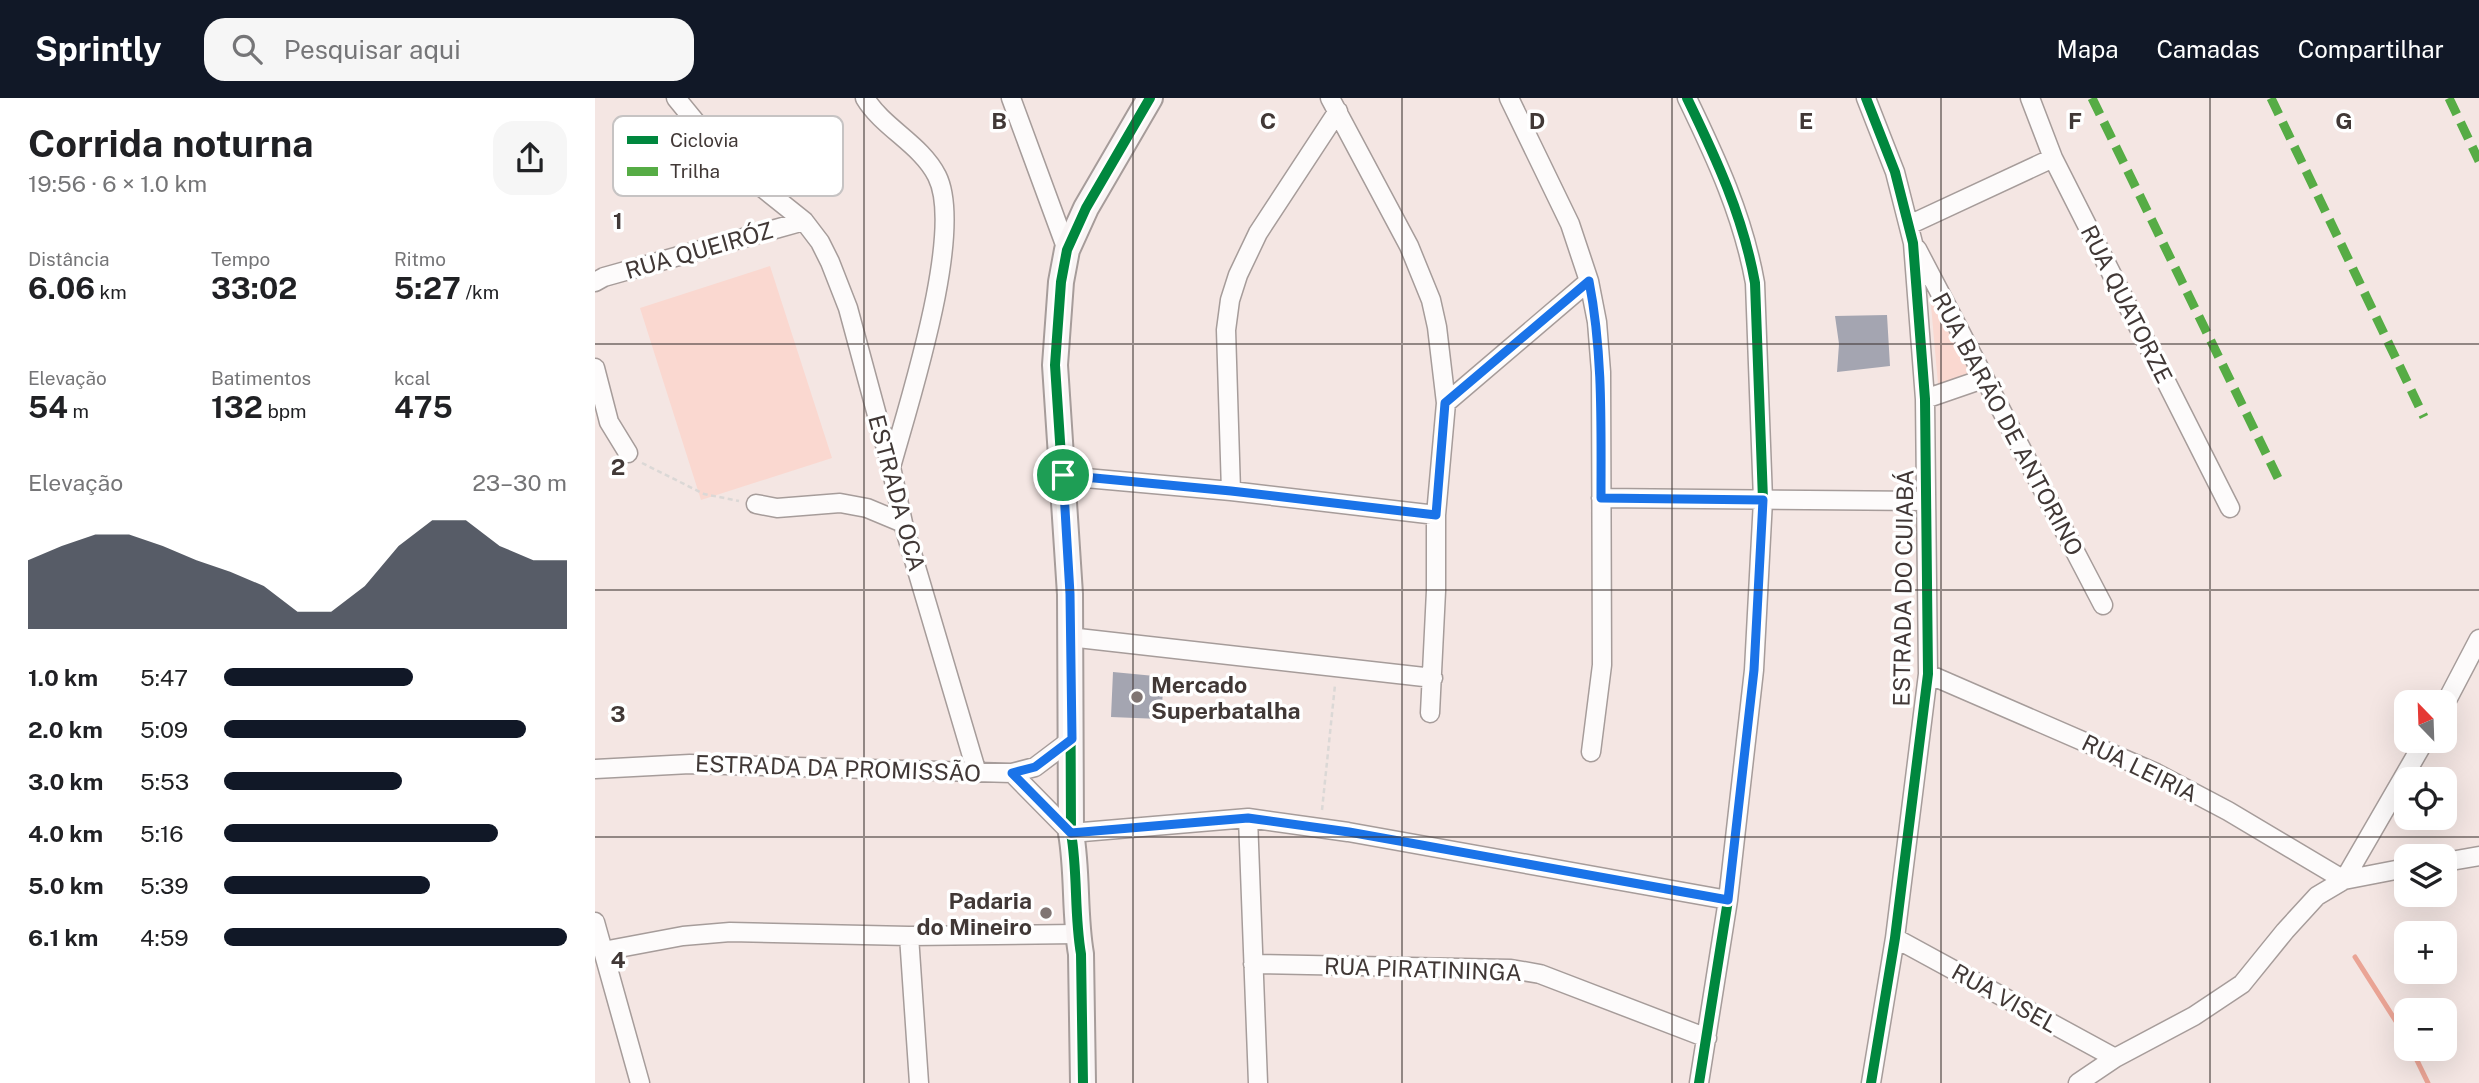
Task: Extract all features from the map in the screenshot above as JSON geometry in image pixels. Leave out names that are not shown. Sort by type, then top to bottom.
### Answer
[{"type":"street","name":"ESTRADA OCA","points":[[676,98],[691,116]]},
{"type":"street","points":[[865,98],[871,109],[927,161],[943,191],[945,210],[943,243],[928,333],[891,467]]},
{"type":"street","points":[[1011,98],[1067,250]]},
{"type":"street","points":[[1083,1083],[1081,954],[1077,934],[1075,854],[1071,833],[1070,594],[1055,365],[1057,319],[1067,250],[1086,208],[1150,98]]},
{"type":"street","points":[[1509,98],[1570,224],[1589,281],[1597,323],[1601,372],[1602,665],[1591,752]]},
{"type":"street","points":[[1687,98],[1724,174],[1750,253],[1755,283],[1763,500],[1754,670],[1728,900],[1699,1083]]},
{"type":"street","name":"ESTRADA DO CUIABÁ","points":[[1866,98],[1895,172],[1913,243],[1925,399],[1928,674],[1895,938],[1871,1083]]},
{"type":"street","name":"RUA QUATORZE","points":[[2030,98],[2053,158],[2229,508]]},
{"type":"street","points":[[1334,105],[1421,273],[1437,327],[1445,403],[1436,515],[1436,591],[1430,713]]},
{"type":"street","points":[[1231,491],[1226,351],[1230,300],[1238,275],[1258,233],[1334,105]]},
{"type":"street","points":[[1909,225],[2053,158]]},
{"type":"street","name":"ESTRADA OCA","points":[[773,196],[804,221],[820,242],[848,308],[891,467],[903,523],[977,773]]},
{"type":"street","name":"RUA QUEIRÓZ","points":[[595,282],[670,257],[804,221]]},
{"type":"street","name":"RUA BARÃO DE ANTORINO","points":[[1913,243],[2103,606]]},
{"type":"street","points":[[1445,403],[1589,281]]},
{"type":"street","points":[[595,368],[609,422],[628,453]]},
{"type":"street","points":[[1925,399],[1983,379]]},
{"type":"street","points":[[1063,475],[1436,515]]},
{"type":"street","points":[[1601,498],[1926,501]]},
{"type":"street","points":[[756,504],[777,508],[840,503],[867,508],[903,523]]},
{"type":"street","points":[[1069,637],[1433,678]]},
{"type":"street","points":[[2452,690],[2479,639]]},
{"type":"street","name":"RUA LEIRIA","points":[[1928,674],[2156,773],[2228,811],[2344,880]]},
{"type":"street","name":"ESTRADA DA PROMISSÃO","points":[[595,769],[690,764],[1012,773],[1035,767],[1072,739]]},
{"type":"street","points":[[2344,880],[2417,753]]},
{"type":"street","points":[[1012,773],[1071,833]]},
{"type":"street","points":[[1071,833],[1248,818],[1320,828],[1728,900]]},
{"type":"street","points":[[1248,818],[1258,1083]]},
{"type":"street","points":[[2457,860],[2479,856]]},
{"type":"street","points":[[2078,1083],[2115,1058],[2195,1016],[2242,984],[2317,896],[2344,880],[2394,870]]},
{"type":"street","points":[[595,922],[640,1083]]},
{"type":"street","points":[[603,951],[683,936],[730,932],[909,936],[1077,934]]},
{"type":"street","points":[[909,936],[919,1083]]},
{"type":"street","name":"RUA VISEL","points":[[1895,938],[2115,1058]]},
{"type":"street","name":"RUA PIRATININGA","points":[[1252,964],[1511,970],[1541,974],[1707,1038]]},
{"type":"path","points":[[628,453],[704,494],[756,504]]},
{"type":"path","points":[[1320,828],[1337,669]]},
{"type":"shaded area","points":[[770,266],[832,458],[701,500],[640,308]]},
{"type":"shaded area","points":[[1929,283],[1976,373],[1938,384]]},
{"type":"building","points":[[1887,315],[1890,366],[1837,372],[1839,344],[1835,316]]},
{"type":"building","name":"Mercado Superbatalha","points":[[1113,672],[1165,677],[1160,719],[1111,717]]},
{"type":"waterway","points":[[2355,957],[2394,1018]]},
{"type":"waterway","points":[[2417,1061],[2428,1083]]},
{"type":"marked path","points":[[2092,98],[2278,478]]},
{"type":"marked path","points":[[2271,98],[2424,417]]},
{"type":"marked path","points":[[2449,98],[2479,161]]},
{"type":"cycle path","points":[[1083,1083],[1081,954],[1071,833],[1070,594],[1055,365],[1061,282],[1067,250],[1086,208],[1150,98]]},
{"type":"cycle path","points":[[1687,98],[1736,211],[1755,283],[1763,500],[1754,670],[1728,900],[1699,1083]]},
{"type":"cycle path","points":[[1866,98],[1895,172],[1913,243],[1925,399],[1928,674],[1895,938],[1871,1083]]},
{"type":"place","name":"Mercado Superbatalha","points":[[1137,697]]},
{"type":"place","name":"Padaria do Mineiro","points":[[1046,913]]},
{"type":"route","points":[[1589,281],[1597,323],[1601,372],[1601,498],[1763,500],[1754,670],[1728,900],[1349,832],[1248,818],[1071,833],[1012,773],[1035,767],[1072,739],[1070,594],[1063,475],[1436,515],[1445,403],[1589,281]]}]
